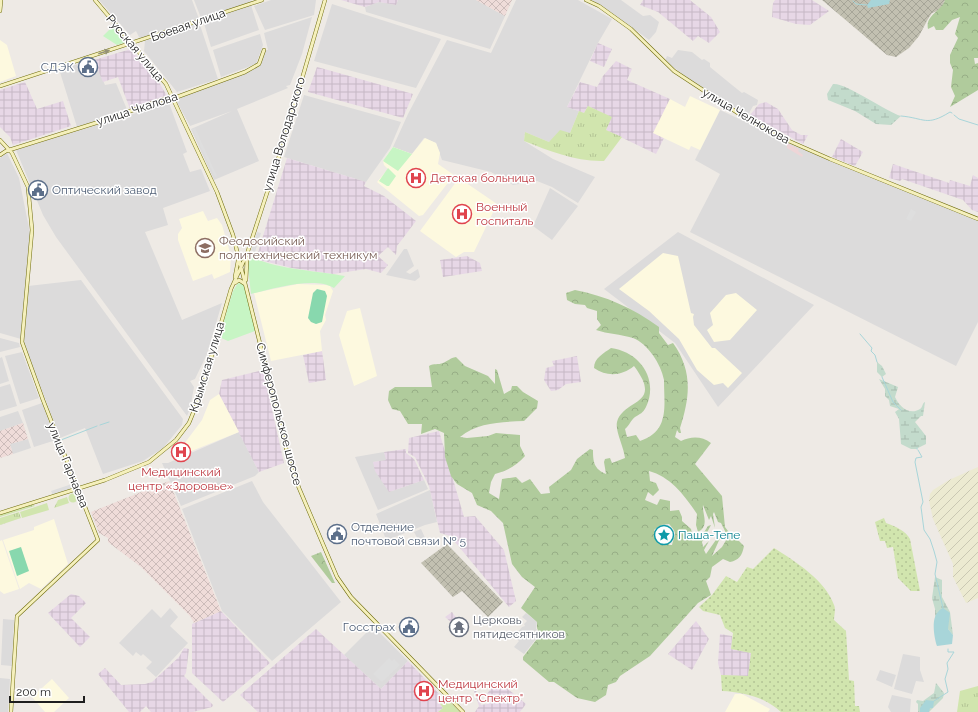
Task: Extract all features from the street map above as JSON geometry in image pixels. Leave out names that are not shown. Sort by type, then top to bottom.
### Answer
[{"type":"main road","points":[[0,11],[1,0]]},
{"type":"main road","name":"Русская улица","points":[[95,0],[133,43],[166,84],[172,98]]},
{"type":"main road","name":"Боевая улица","points":[[0,86],[262,0]]},
{"type":"main road","name":"улица Володарского","points":[[241,268],[283,144],[325,0]]},
{"type":"main road","name":"улица Челнокова","points":[[586,0],[599,6],[631,28],[674,72],[744,117],[810,151],[978,218]]},
{"type":"main road","name":"улица Чкалова","points":[[0,155],[9,150],[172,98],[245,72],[258,64],[264,50]]},
{"type":"main road","name":"Симферопольское шоссе","points":[[172,98],[217,192],[233,235],[290,464],[298,487],[337,577],[350,597],[463,712]]},
{"type":"main road","name":"улица Гарнаева","points":[[0,140],[12,153],[28,187],[32,230],[22,342],[98,540],[17,616],[11,712]]},
{"type":"main road","points":[[232,286],[237,269],[237,256],[242,259],[247,254]]},
{"type":"main road","points":[[245,285],[247,254]]},
{"type":"main road","name":"Крымская улица","points":[[0,513],[78,488],[149,462],[163,452],[183,431],[195,411],[232,286],[241,268]]},
{"type":"main road","points":[[232,286],[239,280],[245,285]]},
{"type":"shaded area","points":[[99,0],[192,0],[199,19],[140,39],[136,31],[130,35]]},
{"type":"shaded area","points":[[194,0],[250,0],[251,2],[201,18]]},
{"type":"shaded area","points":[[271,0],[316,0],[314,15],[265,30],[254,6]]},
{"type":"shaded area","points":[[341,0],[398,0],[396,5],[379,2],[365,7]]},
{"type":"shaded area","points":[[398,0],[476,0],[505,16],[490,49],[366,12],[365,7],[379,2],[396,5]]},
{"type":"shaded area","points":[[476,0],[512,0],[505,16]]},
{"type":"shaded area","points":[[516,0],[578,0],[612,19],[598,43],[567,107],[579,111],[570,133],[549,142],[525,132],[524,141],[553,159],[595,177],[578,203],[552,187],[537,181],[513,185],[491,172],[442,160],[436,143],[424,138],[412,154],[393,147],[408,114],[447,40],[491,53]]},
{"type":"shaded area","points":[[591,0],[621,0],[643,16],[650,15],[659,22],[656,32],[649,40],[608,10]]},
{"type":"shaded area","points":[[643,0],[690,0],[711,17],[720,32],[709,43],[698,36],[693,41],[658,12],[640,5]]},
{"type":"shaded area","points":[[775,0],[812,0],[829,11],[810,25],[796,24],[772,17],[773,3]]},
{"type":"shaded area","points":[[822,0],[945,0],[940,10],[932,13],[919,36],[909,48],[896,57],[887,55]]},
{"type":"shaded area","points":[[332,4],[441,39],[416,88],[314,61]]},
{"type":"shaded area","points":[[251,5],[259,30],[211,47],[203,20]]},
{"type":"shaded area","points":[[312,17],[302,54],[290,85],[286,86],[288,88],[237,109],[259,161],[214,180],[191,129],[232,111],[190,126],[176,100],[177,97],[245,72],[259,64],[264,50],[268,50],[264,33]]},
{"type":"shaded area","points":[[199,22],[218,79],[177,92],[144,51],[145,41]]},
{"type":"shaded area","points":[[260,34],[263,45],[256,64],[221,77],[213,50]]},
{"type":"shaded area","points":[[0,40],[7,45],[16,76],[0,82]]},
{"type":"shaded area","points":[[598,43],[612,49],[604,67],[590,61]]},
{"type":"shaded area","points":[[131,49],[160,84],[167,96],[130,109],[118,77],[103,82],[94,60]]},
{"type":"shaded area","points":[[678,50],[692,52],[702,60],[704,59],[710,63],[710,67],[742,93],[744,92],[758,100],[757,105],[753,106],[748,115],[700,87],[665,61],[667,56],[672,58]]},
{"type":"shaded area","points":[[94,60],[105,85],[116,83],[128,112],[77,127],[59,69]]},
{"type":"shaded area","points":[[616,61],[632,69],[627,80],[670,99],[654,133],[664,138],[656,154],[606,130],[611,117],[588,106],[584,113],[567,107],[580,82],[597,87],[603,76]]},
{"type":"shaded area","points":[[317,67],[413,94],[403,118],[308,92]]},
{"type":"shaded area","points":[[25,82],[37,109],[63,101],[71,126],[13,145],[10,137],[0,127],[0,90]]},
{"type":"shaded area","points":[[304,95],[401,122],[390,148],[366,182],[284,157]]},
{"type":"shaded area","points":[[690,96],[720,110],[700,150],[691,146],[689,150],[653,133],[670,99],[685,107]]},
{"type":"shaded area","points":[[766,102],[778,109],[792,130],[801,135],[808,135],[803,144],[750,115],[759,104]]},
{"type":"shaded area","points":[[169,103],[187,152],[183,154],[190,172],[201,169],[210,191],[163,208],[168,225],[145,232],[182,320],[222,303],[207,354],[195,379],[190,381],[194,387],[190,409],[187,416],[56,237],[43,215],[16,150]]},
{"type":"shaded area","points":[[720,110],[825,159],[978,219],[978,322],[956,366],[690,232],[720,174],[695,160]]},
{"type":"shaded area","points":[[195,128],[217,176],[215,177],[192,129]]},
{"type":"shaded area","name":"Детская больница","points":[[425,138],[436,143],[440,153],[438,164],[454,175],[423,215],[419,216],[377,182],[388,169],[384,165],[383,161],[393,147],[412,154]]},
{"type":"shaded area","points":[[841,139],[863,152],[855,166],[832,157]]},
{"type":"shaded area","points":[[787,143],[799,149],[798,151],[803,155],[802,157],[787,148]]},
{"type":"shaded area","points":[[7,153],[19,178],[30,233],[21,339],[0,333],[0,158]]},
{"type":"shaded area","points":[[287,158],[366,182],[364,186],[384,196],[416,221],[397,246],[396,255],[388,247],[378,256],[388,265],[381,273],[366,269],[333,274],[292,268],[256,259]]},
{"type":"shaded area","points":[[893,164],[949,183],[950,180],[970,186],[973,175],[978,178],[978,212],[972,210],[963,200],[902,179],[900,181],[889,178]]},
{"type":"shaded area","name":"Военный госпиталь","points":[[459,178],[497,204],[474,252],[464,252],[456,257],[420,231]]},
{"type":"shaded area","points":[[550,188],[578,206],[552,240],[533,226]]},
{"type":"shaded area","points":[[911,209],[916,212],[911,221],[906,219]]},
{"type":"shaded area","name":"Феодосийский политехнический техникум","points":[[203,211],[208,221],[217,218],[222,225],[231,256],[230,272],[214,279],[212,274],[193,281],[178,240],[178,234],[182,228],[179,219]]},
{"type":"shaded area","points":[[257,232],[261,233],[255,252],[251,250]]},
{"type":"shaded area","points":[[678,232],[814,305],[718,407],[675,343],[604,289]]},
{"type":"shaded area","points":[[404,249],[407,249],[414,266],[406,272],[410,274],[418,269],[420,277],[415,281],[386,275]]},
{"type":"shaded area","points":[[663,253],[678,256],[691,313],[694,314],[694,325],[712,348],[715,348],[742,373],[728,388],[723,383],[714,385],[697,370],[679,339],[649,311],[619,289]]},
{"type":"shaded area","points":[[467,256],[480,263],[482,271],[443,277],[440,260]]},
{"type":"shaded area","points":[[81,280],[183,419],[182,425],[163,448],[143,461],[103,474],[85,428],[60,438],[24,343],[28,286]]},
{"type":"shaded area","points":[[298,284],[326,285],[330,286],[333,291],[325,315],[326,320],[320,331],[322,351],[271,361],[254,293]]},
{"type":"shaded area","points":[[736,293],[757,310],[730,340],[714,342],[707,330],[713,325],[710,313],[726,295]]},
{"type":"shaded area","points":[[360,308],[377,376],[354,386],[339,335],[347,311]]},
{"type":"shaded area","points":[[0,338],[19,343],[20,347],[0,352]]},
{"type":"shaded area","points":[[322,351],[326,380],[309,383],[303,355]]},
{"type":"shaded area","points":[[22,352],[39,398],[20,404],[5,356]]},
{"type":"shaded area","points":[[577,356],[581,382],[566,384],[558,390],[551,391],[544,380],[546,368],[554,366],[552,361]]},
{"type":"shaded area","points":[[2,357],[9,381],[0,384],[0,358]]},
{"type":"shaded area","points":[[263,370],[284,463],[259,472],[219,394],[222,380]]},
{"type":"shaded area","points":[[10,384],[17,406],[0,411],[0,387]]},
{"type":"shaded area","points":[[219,394],[239,432],[189,452],[184,444],[202,420],[210,400]]},
{"type":"shaded area","points":[[42,403],[56,440],[34,447],[22,410]]},
{"type":"shaded area","points":[[18,411],[23,423],[0,431],[0,417]]},
{"type":"shaded area","points":[[23,423],[28,439],[10,444],[13,454],[0,458],[0,431]]},
{"type":"shaded area","points":[[439,431],[464,517],[475,516],[504,550],[516,601],[509,607],[450,536],[440,533],[429,486],[415,457],[408,453],[409,438]]},
{"type":"shaded area","points":[[239,432],[259,472],[255,476],[181,506],[162,463],[168,463]]},
{"type":"shaded area","points":[[28,439],[31,448],[13,454],[10,444]]},
{"type":"shaded area","points":[[406,449],[406,453],[414,459],[424,480],[389,492],[375,471],[373,462],[386,460],[384,452]]},
{"type":"shaded area","points":[[384,452],[387,460],[373,462],[389,492],[424,480],[428,489],[378,510],[355,457]]},
{"type":"shaded area","points":[[978,467],[978,598],[966,603],[953,577],[953,564],[933,519],[929,501],[930,494],[933,490],[949,480]]},
{"type":"shaded area","points":[[169,481],[221,611],[194,623],[190,616],[141,567],[108,542],[108,538],[99,533],[91,512]]},
{"type":"shaded area","points":[[252,481],[263,502],[341,602],[272,661],[222,611],[182,509]]},
{"type":"shaded area","points":[[72,484],[73,488],[53,495],[51,491]]},
{"type":"shaded area","points":[[430,490],[437,522],[425,525],[390,539],[385,537],[376,514]]},
{"type":"shaded area","points":[[54,519],[68,564],[41,589],[29,583],[20,589],[3,540],[34,530],[34,527]]},
{"type":"shaded area","points":[[421,529],[426,540],[420,543],[414,532]]},
{"type":"shaded area","points":[[2,540],[19,589],[4,594],[0,591],[0,541]]},
{"type":"shaded area","points":[[447,544],[503,602],[488,617],[462,591],[453,597],[421,563]]},
{"type":"shaded area","points":[[71,594],[79,596],[86,603],[71,618],[90,637],[80,647],[48,613]]},
{"type":"shaded area","points":[[170,608],[178,617],[170,626],[188,643],[156,677],[146,668],[152,662],[143,654],[141,656],[136,652],[133,656],[119,643],[152,609],[161,618]]},
{"type":"shaded area","points":[[221,611],[270,663],[223,702],[192,673],[192,624]]},
{"type":"shaded area","points":[[452,612],[462,626],[459,629],[445,617]]},
{"type":"shaded area","points":[[526,613],[537,622],[536,629],[541,633],[524,654],[514,647],[519,641],[514,637],[522,627],[525,626],[524,624],[527,621],[522,617]]},
{"type":"shaded area","points":[[3,619],[14,620],[12,666],[1,665]]},
{"type":"shaded area","points":[[696,621],[709,639],[692,670],[668,654]]},
{"type":"shaded area","points":[[373,626],[408,661],[381,689],[344,655]]},
{"type":"shaded area","points":[[316,629],[381,689],[408,661],[443,698],[439,702],[443,708],[438,712],[258,712],[240,695]]},
{"type":"shaded area","points":[[720,634],[732,636],[731,649],[752,653],[748,676],[721,675],[718,663]]},
{"type":"shaded area","points":[[184,648],[189,649],[186,673],[184,676],[213,705],[212,707],[193,712],[151,712],[146,706],[140,712],[129,712],[98,674],[105,668],[121,685],[145,684],[152,682],[179,657]]},
{"type":"shaded area","points":[[903,654],[920,657],[920,670],[924,682],[916,681],[912,694],[894,689]]},
{"type":"shaded area","points":[[389,658],[392,661],[394,659],[400,665],[382,682],[373,674]]},
{"type":"shaded area","points":[[880,670],[896,675],[892,687],[876,680]]},
{"type":"shaded area","points":[[0,678],[10,679],[8,712],[0,712]]},
{"type":"shaded area","points":[[52,679],[69,698],[54,712],[45,712],[32,697]]},
{"type":"shaded area","points":[[497,680],[526,704],[520,712],[475,712],[479,706],[474,691],[476,690],[481,705],[487,704],[489,700],[487,694]]},
{"type":"shaded area","points":[[735,694],[742,694],[770,709],[768,712],[725,712]]},
{"type":"shaded area","points":[[892,695],[911,699],[910,712],[891,712],[888,707]]},
{"type":"green space","points":[[945,0],[978,0],[978,58],[974,58],[975,64],[978,63],[978,90],[950,107],[955,96],[951,87],[953,70],[950,63],[950,55],[958,38],[955,34],[960,17],[952,20],[943,30],[936,30],[934,26],[928,29],[929,20]]},
{"type":"green space","points":[[113,26],[127,42],[117,45],[103,36]]},
{"type":"green space","points":[[833,84],[846,87],[885,109],[901,116],[891,125],[876,124],[855,111],[828,100],[827,94]]},
{"type":"green space","points":[[588,106],[612,117],[606,130],[622,137],[604,161],[573,158],[524,141],[525,132],[549,142],[560,130],[570,133],[579,111],[584,113]]},
{"type":"green space","points":[[393,147],[412,154],[398,171],[383,161]]},
{"type":"green space","points":[[388,168],[396,176],[389,186],[387,186],[379,181]]},
{"type":"green space","points":[[250,256],[283,267],[345,276],[334,288],[316,283],[305,283],[251,294],[248,267]]},
{"type":"green space","points":[[238,283],[243,284],[245,288],[255,331],[228,341],[219,337],[233,291]]},
{"type":"green space","points":[[317,289],[325,291],[327,296],[322,322],[316,324],[311,322],[308,318],[313,293]]},
{"type":"green space","points":[[575,290],[608,299],[619,304],[639,314],[659,327],[659,333],[668,345],[673,343],[684,364],[688,384],[686,406],[680,428],[681,433],[677,430],[675,437],[681,441],[689,438],[700,438],[711,443],[695,464],[722,496],[725,527],[734,539],[739,541],[744,546],[738,559],[730,562],[723,559],[712,567],[710,577],[706,581],[711,595],[698,603],[650,656],[620,676],[616,682],[608,685],[606,695],[595,702],[577,698],[554,682],[549,682],[523,660],[523,657],[540,635],[537,628],[537,622],[521,608],[535,587],[522,577],[512,564],[503,523],[491,511],[477,505],[472,493],[457,484],[451,476],[445,457],[444,433],[435,429],[421,434],[422,424],[408,424],[400,411],[392,409],[388,400],[389,391],[395,387],[432,387],[429,366],[443,363],[454,357],[456,357],[465,366],[488,376],[495,384],[495,369],[497,370],[504,394],[511,390],[512,386],[517,386],[523,392],[538,401],[537,408],[524,421],[490,424],[474,428],[460,437],[467,438],[488,436],[496,433],[520,435],[520,446],[525,456],[511,468],[495,474],[491,482],[489,493],[499,499],[502,479],[516,477],[522,483],[530,479],[541,494],[550,493],[549,487],[571,470],[577,459],[590,449],[593,450],[595,465],[599,470],[606,474],[605,459],[610,458],[612,463],[625,458],[617,430],[617,422],[621,414],[644,395],[645,388],[642,379],[634,366],[625,372],[609,374],[594,368],[594,364],[600,356],[611,348],[631,355],[644,368],[650,387],[646,407],[644,411],[634,418],[625,429],[627,437],[636,435],[640,441],[650,437],[661,424],[664,408],[664,380],[657,361],[644,345],[633,338],[596,330],[601,325],[597,319],[597,311],[587,308],[585,305],[575,304],[567,300],[566,293]],"holes":[[[649,471],[671,482],[688,501],[697,514],[696,525],[698,532],[704,527],[705,523],[703,505],[709,520],[711,516],[715,528],[714,512],[718,522],[721,523],[728,537],[722,547],[712,556],[721,536],[718,537],[706,554],[704,550],[709,541],[703,547],[702,542],[711,525],[708,526],[701,537],[693,538],[691,529],[682,521],[679,510],[670,511],[670,501],[660,499],[657,505],[645,500],[648,492],[653,496],[659,490],[656,483],[650,481]],[[669,524],[675,532],[672,545],[669,545],[671,536],[667,530],[658,532],[657,535],[654,530],[661,525]]]},
{"type":"green space","points":[[877,362],[882,366],[886,374],[882,377],[877,372]]},
{"type":"green space","points":[[879,379],[898,387],[895,397],[899,404],[908,411],[916,411],[921,408],[925,402],[923,416],[915,422],[926,436],[926,444],[916,449],[911,449],[901,444],[899,419],[895,412],[899,409],[890,406],[889,400],[885,396],[885,389]]},
{"type":"green space","points":[[71,494],[75,494],[77,498],[75,502],[71,502],[69,500],[69,496]]},
{"type":"green space","points":[[67,497],[69,503],[54,508],[58,500]]},
{"type":"green space","points":[[47,503],[49,510],[22,518],[20,512]]},
{"type":"green space","points":[[32,504],[35,506],[0,517],[0,514]]},
{"type":"green space","points":[[19,512],[21,518],[0,525],[0,518]]},
{"type":"green space","points":[[884,518],[886,523],[903,531],[910,539],[920,591],[911,591],[898,578],[893,547],[887,548],[885,541],[880,541],[875,522]]},
{"type":"green space","points":[[21,547],[29,571],[17,576],[9,551]]},
{"type":"green space","points":[[774,548],[809,572],[830,596],[835,607],[834,620],[846,631],[849,680],[854,681],[855,706],[859,706],[860,712],[781,712],[761,699],[753,696],[722,691],[721,675],[748,676],[751,653],[731,649],[733,633],[725,628],[720,615],[703,611],[699,607],[712,595],[726,576],[737,582],[747,567],[753,569]]},
{"type":"green space","points":[[321,552],[335,583],[332,583],[311,556]]},
{"type":"green space","points":[[935,577],[942,580],[942,597],[950,612],[953,635],[936,615],[935,619],[935,609],[932,598]]},
{"type":"green space","points":[[936,683],[944,693],[943,698],[929,712],[918,712],[917,700],[923,701],[934,693]]},
{"type":"green space","points":[[978,686],[978,712],[957,712],[960,691]]},
{"type":"green space","points":[[445,697],[460,712],[438,712],[443,708],[439,702]]},
{"type":"water","points":[[871,0],[890,0],[889,4],[868,8],[867,5]]},
{"type":"water","points":[[943,608],[950,613],[948,629],[953,635],[952,644],[937,646],[934,633],[934,619],[938,611]]},
{"type":"water","points":[[926,700],[934,701],[933,708],[930,708],[929,712],[920,712],[920,708]]},
{"type":"waterway","points":[[853,1],[856,4],[867,5]]},
{"type":"waterway","points":[[901,116],[930,120],[942,117],[950,112],[952,113]]},
{"type":"waterway","points":[[954,115],[959,119],[978,125]]},
{"type":"waterway","points":[[860,334],[872,348],[871,351],[875,355],[877,362]]},
{"type":"waterway","points":[[882,377],[893,402],[901,410]]},
{"type":"waterway","points":[[100,425],[109,422]]},
{"type":"waterway","points":[[61,440],[97,426]]},
{"type":"waterway","points":[[918,450],[922,457],[916,458],[915,462],[923,502],[921,507],[924,530],[930,539],[937,562],[935,574],[943,608]]},
{"type":"waterway","points":[[934,701],[948,692],[945,679],[948,669],[947,663],[954,652],[948,652],[948,649]]},
{"type":"place","name":"СДЭК","points":[[88,67]]},
{"type":"place","name":"Детская больница","points":[[416,178]]},
{"type":"place","name":"Оптический завод","points":[[38,190]]},
{"type":"place","name":"Военный госпиталь","points":[[462,214]]},
{"type":"place","name":"Феодосийский политехнический техникум","points":[[205,248]]},
{"type":"place","name":"Медицинский центр «Здоровье»","points":[[181,452]]},
{"type":"place","name":"Отделение почтовой связи № 5","points":[[337,534]]},
{"type":"place","name":"Паша-Тепе","points":[[664,535]]},
{"type":"place","name":"Госстрах","points":[[409,627]]},
{"type":"place","name":"Церковь пятидесятников","points":[[459,627]]},
{"type":"place","name":"Медицинский центр \"Спектр\"","points":[[424,691]]}]
